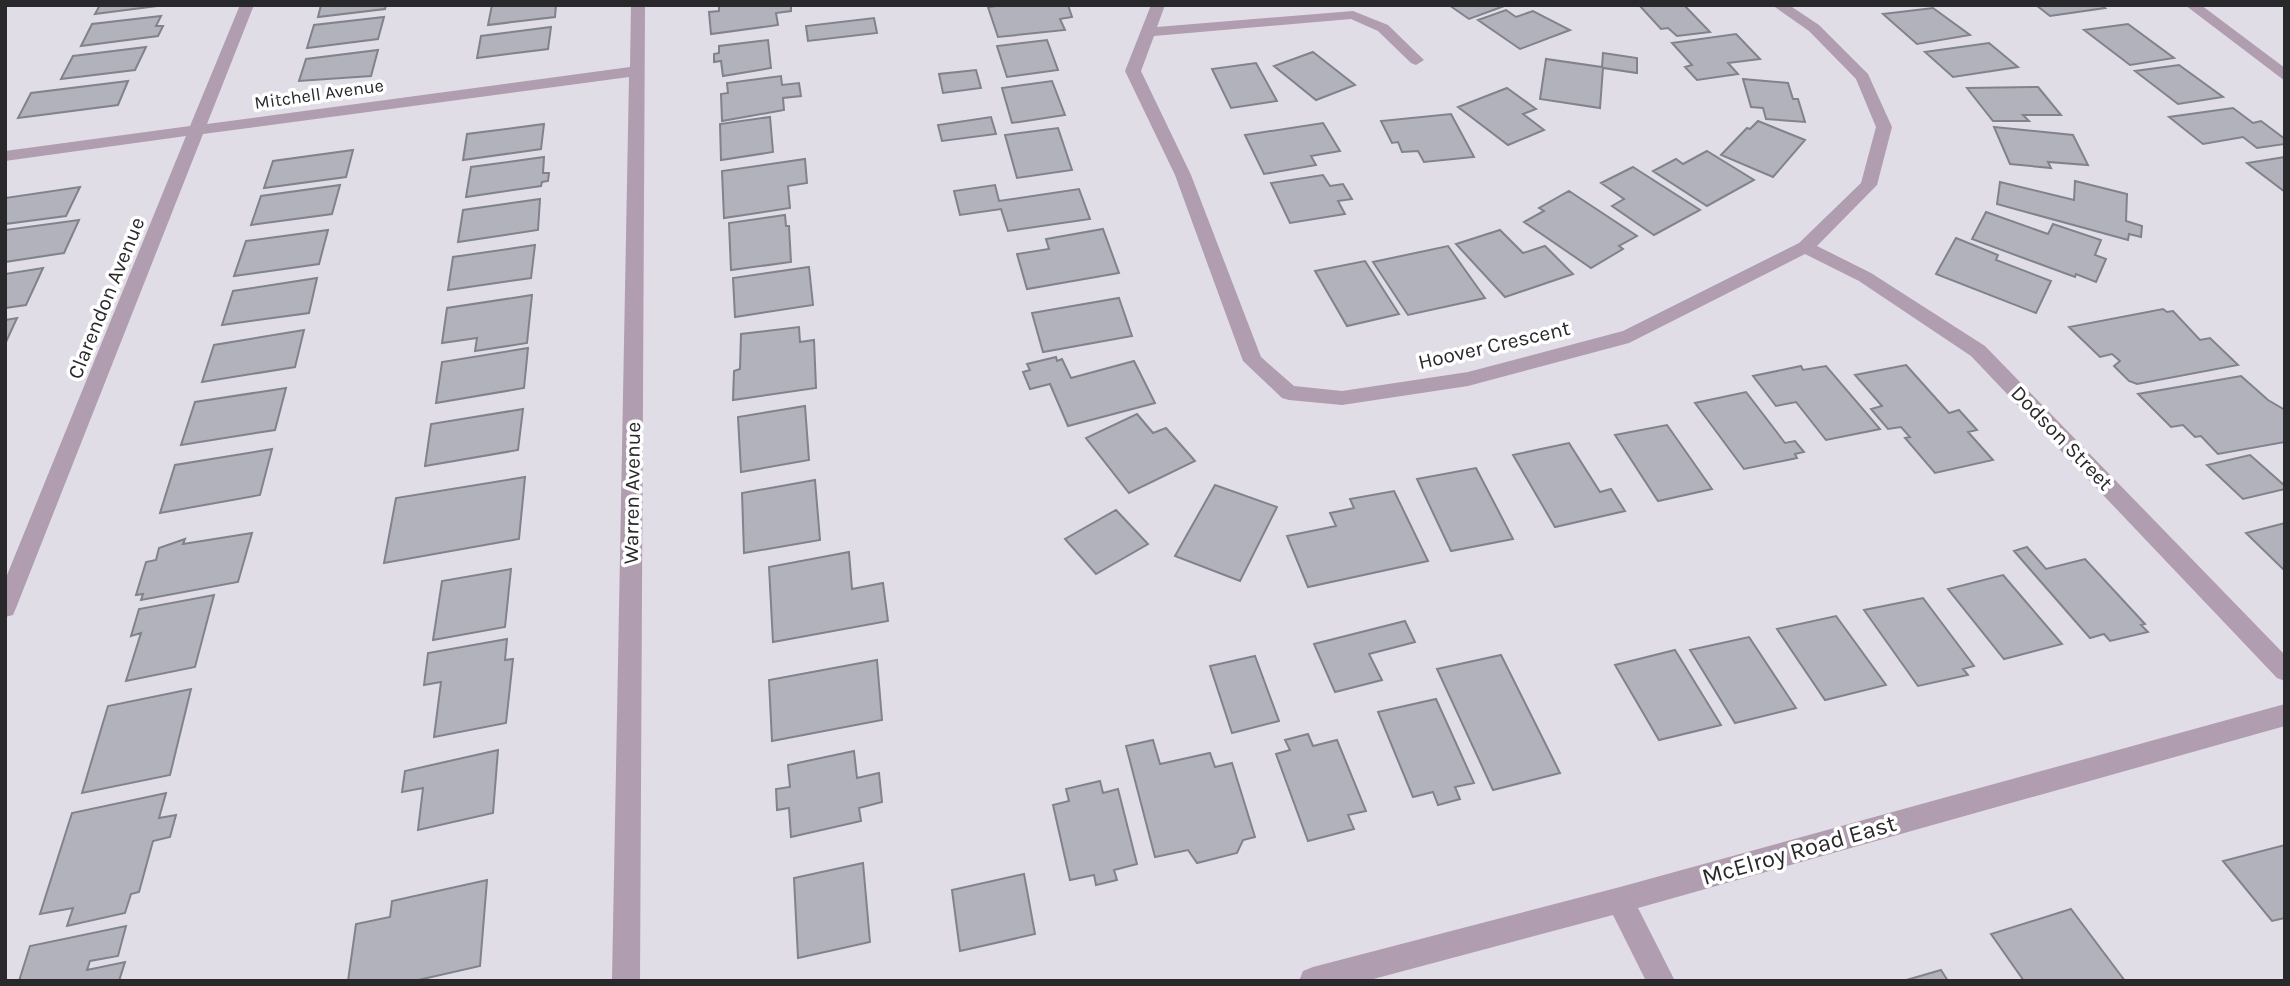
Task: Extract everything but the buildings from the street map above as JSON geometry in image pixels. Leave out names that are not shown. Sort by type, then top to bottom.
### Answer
[{"type":"street","name":"Clarendon Avenue","points":[[5,608],[200,129],[247,5]]},
{"type":"street","name":"Warren Avenue","points":[[626,981],[638,5]]},
{"type":"street","name":"Hoover Crescent","points":[[1158,5],[1133,71],[1183,175],[1253,360],[1289,393],[1342,398],[1468,379],[1629,336],[1805,247],[1869,185],[1884,127],[1863,77],[1814,29],[1779,5]]},
{"type":"street","points":[[2192,5],[2285,76]]},
{"type":"street","points":[[1147,32],[1353,15],[1383,28],[1416,60]]},
{"type":"street","name":"Mitchell Avenue","points":[[5,156],[637,71]]},
{"type":"street","name":"Dodson Street","points":[[1805,247],[1865,277],[1978,351],[2285,671]]},
{"type":"street","name":"McElroy Road East","points":[[1312,981],[1620,900],[2285,715]]},
{"type":"street","points":[[1620,900],[1661,981]]}]
